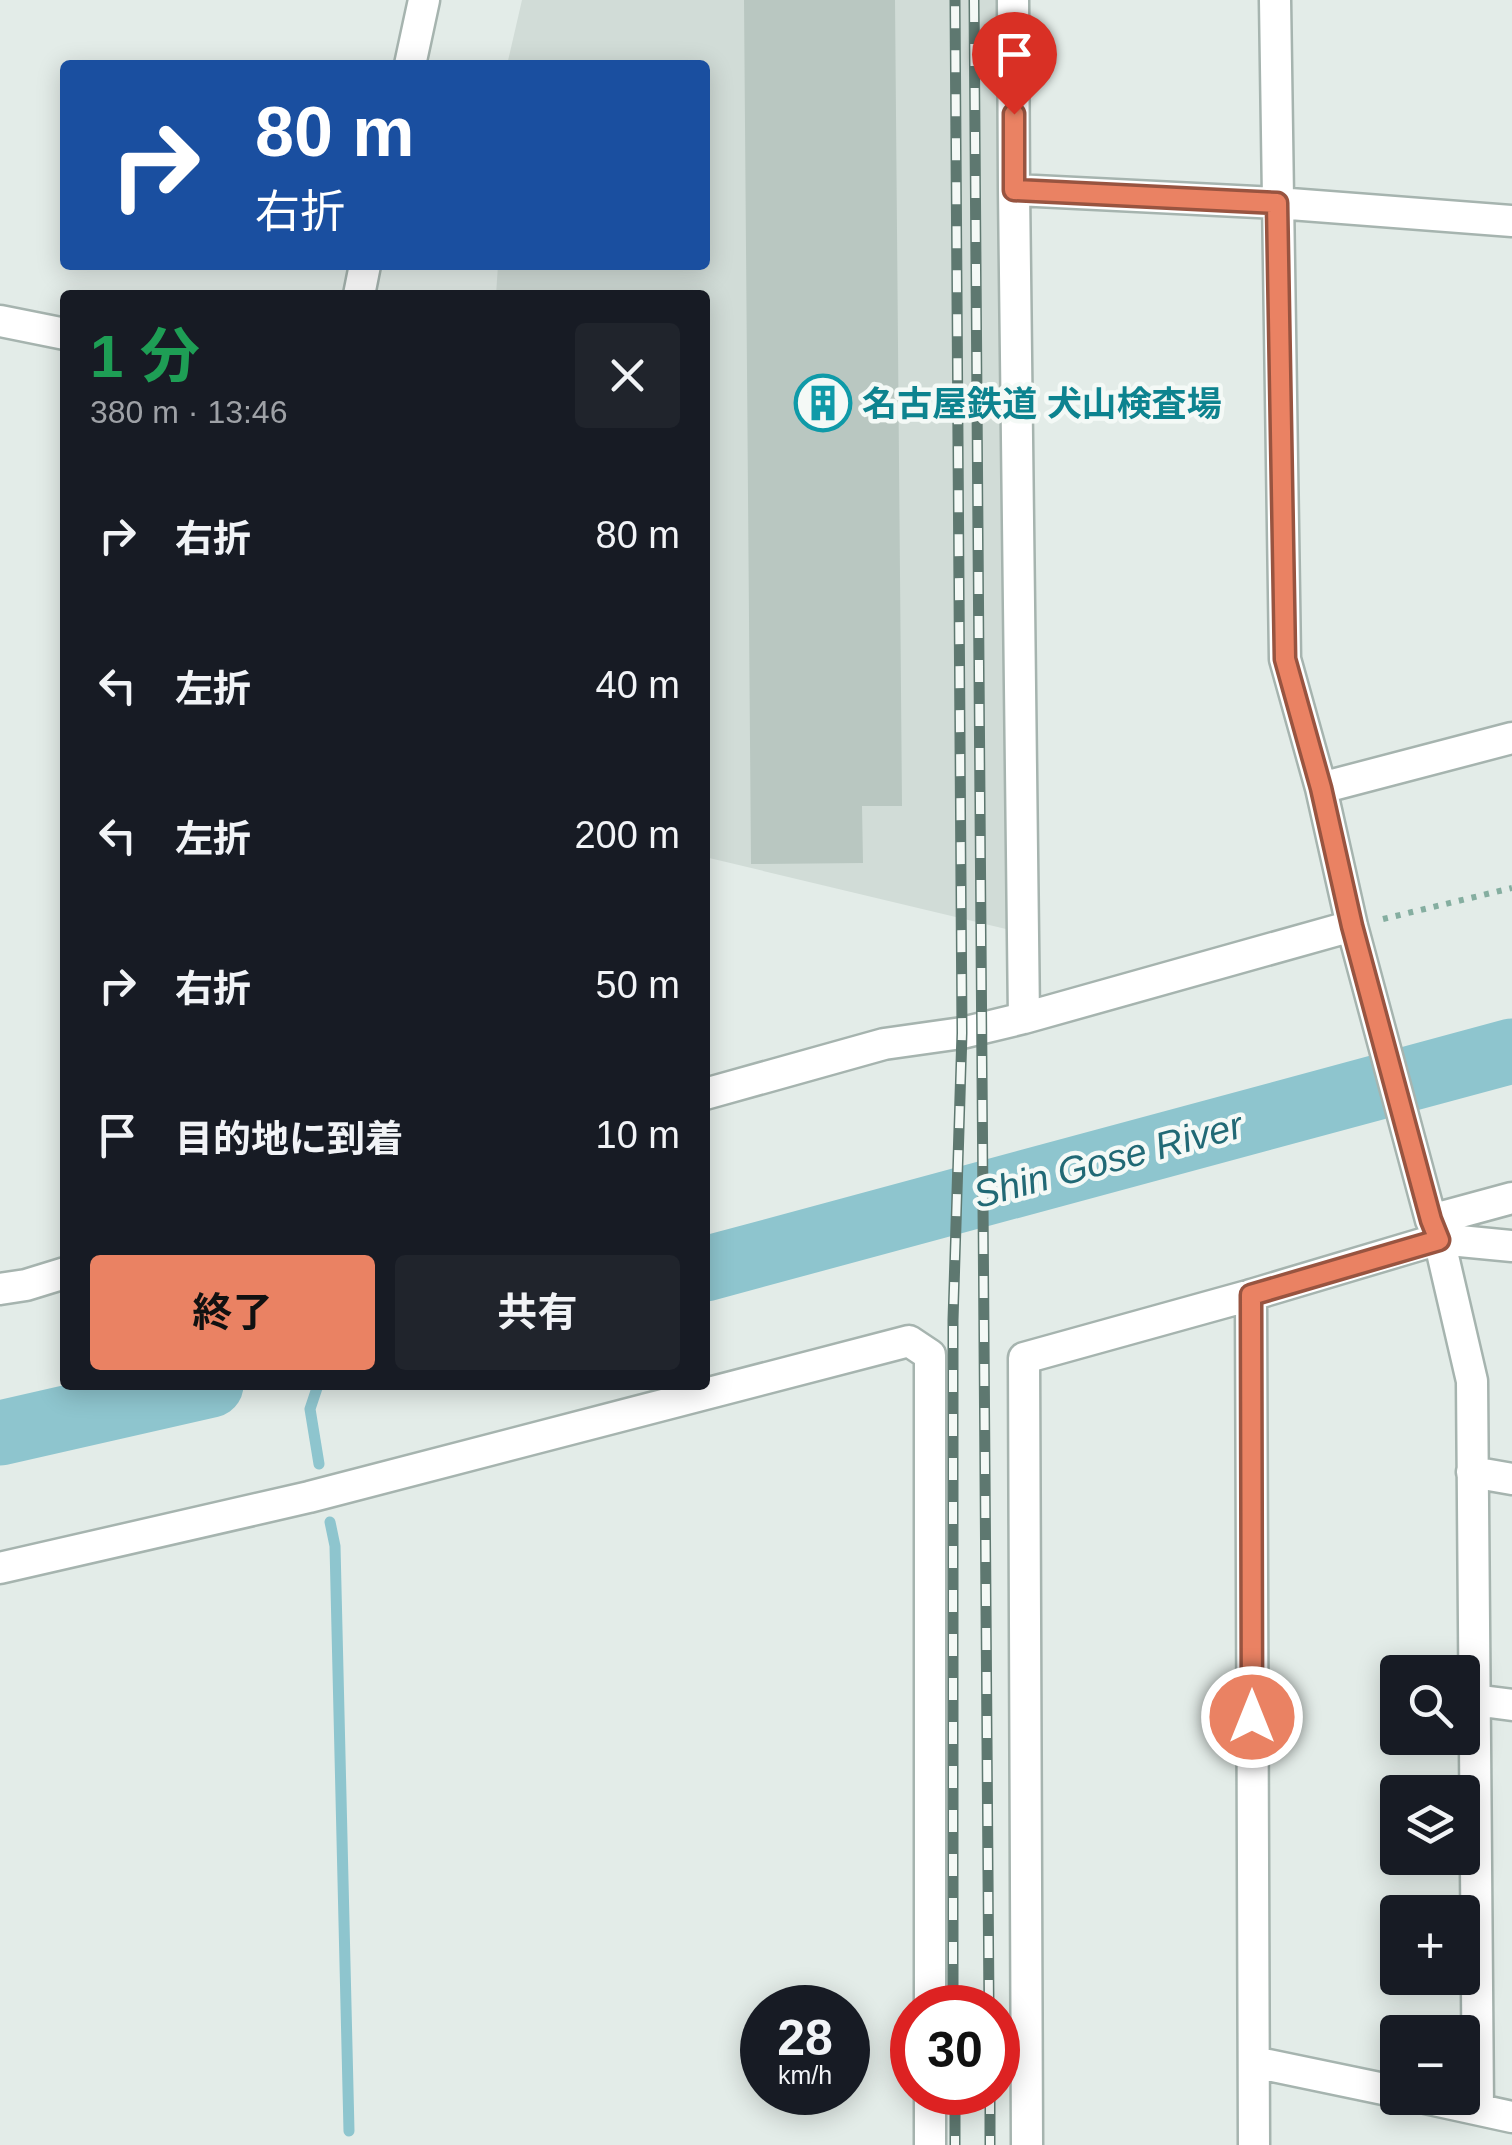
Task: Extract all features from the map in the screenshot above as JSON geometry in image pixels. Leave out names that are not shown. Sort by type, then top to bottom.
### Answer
[{"type":"street","points":[[411,60],[424,0]]},
{"type":"street","points":[[1014,0],[1024,1018]]},
{"type":"street","points":[[1275,0],[1285,659],[1472,1381],[1474,1655]]},
{"type":"street","points":[[1014,190],[1277,203],[1512,221]]},
{"type":"street","points":[[0,321],[60,333]]},
{"type":"street","points":[[1321,788],[1512,738]]},
{"type":"street","points":[[710,1093],[884,1044],[962,1033],[1024,1018],[1352,926]]},
{"type":"street","points":[[1028,2145],[1024,1358],[1251,1295],[1435,1230],[1512,1198]]},
{"type":"street","points":[[1435,1230],[1512,1246]]},
{"type":"street","points":[[0,1288],[60,1275]]},
{"type":"street","points":[[1251,1295],[1254,2145]]},
{"type":"street","points":[[0,1568],[309,1497],[908,1341],[930,1355],[930,1985]]},
{"type":"street","points":[[1472,1472],[1512,1479]]},
{"type":"street","points":[[1480,1701],[1512,1706]]},
{"type":"street","points":[[1475,1755],[1477,2015]]},
{"type":"street","points":[[1254,2062],[1380,2088]]},
{"type":"street","points":[[1480,2108],[1512,2116]]},
{"type":"street","points":[[930,2115],[930,2145]]},
{"type":"path","points":[[1352,926],[1512,888]]},
{"type":"shaded area","points":[[522,0],[1013,0],[1006,929],[710,858],[710,290],[496,290],[498,270],[710,270],[710,60],[508,60]]},
{"type":"building","name":"名古屋鉄道 犬山検査場","points":[[744,0],[895,0],[902,806],[862,806],[863,863],[751,864]]},
{"type":"waterway","name":"Shin Gose River","points":[[710,1268],[1512,1051]]},
{"type":"waterway","name":"Shin Gose River","points":[[0,1433],[189,1390]]},
{"type":"waterway","points":[[316,1390],[310,1409],[319,1464]]},
{"type":"waterway","points":[[330,1522],[335,1546],[349,2131]]},
{"type":"railway","points":[[953,1985],[953,1320],[962,1033],[955,0]]},
{"type":"railway","points":[[974,0],[989,1985]]},
{"type":"railway","points":[[955,2115],[955,2145]]},
{"type":"railway","points":[[990,2115],[990,2145]]},
{"type":"place","name":"名古屋鉄道 犬山検査場","points":[[823,403]]},
{"type":"route","points":[[1014,114],[1014,190],[1277,203],[1285,659],[1321,788],[1352,926],[1439,1240],[1251,1295],[1252,1717]]}]
